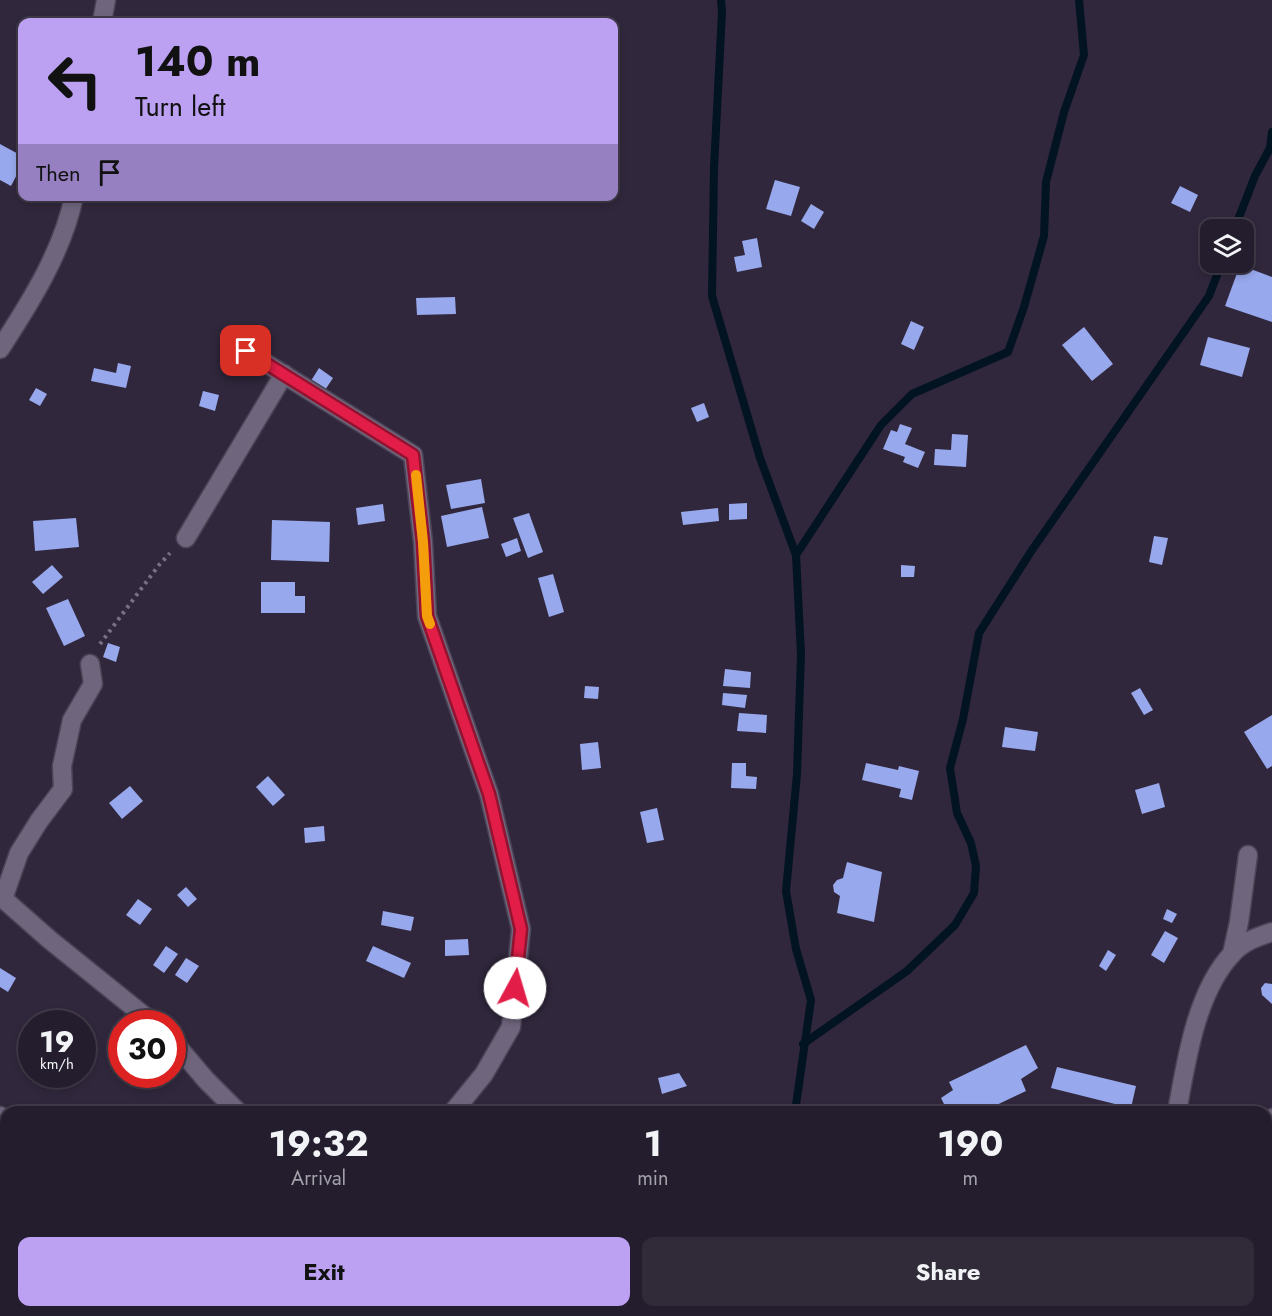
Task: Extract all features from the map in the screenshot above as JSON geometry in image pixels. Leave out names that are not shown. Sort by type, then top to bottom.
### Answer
[{"type":"street","points":[[103,18],[106,0]]},
{"type":"street","points":[[0,349],[51,263],[73,201]]},
{"type":"street","points":[[246,351],[413,455],[423,542],[427,616],[489,794],[521,929],[511,1027],[484,1074],[458,1106]]},
{"type":"street","points":[[186,538],[284,374]]},
{"type":"street","points":[[90,664],[93,684],[72,720],[62,766],[63,789],[19,853],[2,898],[137,1010]]},
{"type":"street","points":[[1232,954],[1239,922],[1248,855]]},
{"type":"street","points":[[1178,1106],[1190,1039],[1213,983],[1232,954],[1253,938],[1272,932]]},
{"type":"street","points":[[186,1056],[232,1106]]},
{"type":"path","points":[[90,664],[99,644],[159,565],[186,538]]},
{"type":"building","points":[[0,144],[18,154],[18,173],[11,186],[0,180]]},
{"type":"building","points":[[775,180],[800,187],[791,216],[766,209]]},
{"type":"building","points":[[1180,186],[1198,195],[1190,212],[1171,203]]},
{"type":"building","points":[[811,204],[824,212],[814,229],[801,221]]},
{"type":"building","points":[[757,238],[762,267],[737,272],[734,257],[745,255],[742,241]]},
{"type":"building","points":[[1254,270],[1272,277],[1272,322],[1225,306],[1237,273],[1254,273]]},
{"type":"building","points":[[455,297],[456,314],[417,315],[416,298]]},
{"type":"building","points":[[911,321],[924,327],[914,350],[901,344]]},
{"type":"building","points":[[1084,327],[1113,364],[1092,381],[1062,345]]},
{"type":"building","points":[[1208,337],[1250,348],[1242,377],[1200,365]]},
{"type":"building","points":[[118,363],[131,366],[126,388],[91,381],[94,368],[116,373]]},
{"type":"building","points":[[319,368],[333,378],[323,393],[309,384]]},
{"type":"building","points":[[36,388],[47,394],[40,406],[29,400]]},
{"type":"building","points":[[203,391],[219,395],[215,411],[199,406]]},
{"type":"building","points":[[704,403],[709,417],[697,422],[691,408]]},
{"type":"building","points":[[900,424],[912,428],[905,444],[925,452],[918,468],[903,462],[905,457],[883,449],[891,430],[897,432]]},
{"type":"building","points":[[952,434],[968,435],[966,467],[934,465],[935,449],[951,450]]},
{"type":"building","points":[[481,479],[485,503],[451,509],[446,485]]},
{"type":"building","points":[[747,503],[747,519],[729,520],[729,504]]},
{"type":"building","points":[[383,504],[385,521],[358,525],[356,508]]},
{"type":"building","points":[[482,507],[489,538],[447,547],[441,516]]},
{"type":"building","points":[[718,508],[719,521],[683,525],[681,512]]},
{"type":"building","points":[[529,513],[543,552],[528,558],[513,518]]},
{"type":"building","points":[[76,518],[79,547],[35,551],[33,521]]},
{"type":"building","points":[[272,520],[330,522],[329,562],[271,560]]},
{"type":"building","points":[[1154,536],[1168,538],[1162,565],[1149,562]]},
{"type":"building","points":[[517,538],[521,551],[506,557],[501,544]]},
{"type":"building","points":[[52,565],[63,577],[43,594],[32,582]]},
{"type":"building","points":[[901,565],[915,566],[914,577],[901,577]]},
{"type":"building","points":[[553,574],[564,612],[549,617],[538,578]]},
{"type":"building","points":[[261,582],[295,582],[295,596],[305,596],[305,613],[261,613]]},
{"type":"building","points":[[68,599],[85,636],[64,646],[46,608]]},
{"type":"building","points":[[108,643],[120,647],[116,662],[103,657]]},
{"type":"building","points":[[725,669],[751,672],[750,688],[723,686]]},
{"type":"building","points":[[585,686],[599,687],[598,699],[584,698]]},
{"type":"building","points":[[1140,688],[1153,710],[1144,715],[1131,693]]},
{"type":"building","points":[[723,693],[747,695],[745,708],[722,705]]},
{"type":"building","points":[[739,713],[767,715],[766,733],[737,731]]},
{"type":"building","points":[[1272,715],[1272,766],[1267,769],[1244,732]]},
{"type":"building","points":[[1005,727],[1038,732],[1035,751],[1002,747]]},
{"type":"building","points":[[598,742],[601,768],[582,770],[580,744]]},
{"type":"building","points":[[732,763],[746,763],[746,776],[757,777],[756,789],[731,788]]},
{"type":"building","points":[[866,763],[898,770],[899,766],[919,771],[912,800],[899,797],[901,789],[862,780]]},
{"type":"building","points":[[268,776],[285,795],[273,806],[256,787]]},
{"type":"building","points":[[1159,783],[1165,807],[1142,814],[1135,790]]},
{"type":"building","points":[[130,786],[143,801],[122,819],[109,803]]},
{"type":"building","points":[[657,808],[664,840],[647,843],[640,812]]},
{"type":"building","points":[[324,826],[325,841],[305,843],[304,828]]},
{"type":"building","points":[[847,862],[882,872],[874,922],[837,913],[840,896],[834,892],[833,885],[837,880],[843,878]]},
{"type":"building","points":[[186,887],[197,899],[188,907],[177,895]]},
{"type":"building","points":[[138,899],[152,909],[140,925],[126,915]]},
{"type":"building","points":[[1167,909],[1177,914],[1172,923],[1163,919]]},
{"type":"building","points":[[383,911],[414,917],[411,931],[381,925]]},
{"type":"building","points":[[1165,931],[1178,938],[1164,963],[1151,955]]},
{"type":"building","points":[[468,939],[469,955],[445,956],[445,940]]},
{"type":"building","points":[[166,946],[178,954],[164,973],[153,965]]},
{"type":"building","points":[[373,946],[411,963],[404,978],[366,961]]},
{"type":"building","points":[[1108,950],[1116,955],[1106,971],[1099,966]]},
{"type":"building","points":[[186,958],[199,966],[187,983],[175,975]]},
{"type":"building","points":[[0,968],[16,978],[8,992],[0,987]]},
{"type":"building","points":[[1265,983],[1272,984],[1272,1004],[1262,995],[1261,988]]},
{"type":"building","points":[[1026,1045],[1038,1068],[1021,1079],[1026,1091],[995,1106],[945,1106],[941,1098],[953,1090],[949,1082]]},
{"type":"building","points":[[1057,1067],[1136,1086],[1131,1106],[1123,1106],[1051,1088]]},
{"type":"building","points":[[679,1073],[687,1086],[662,1094],[658,1078]]},
{"type":"waterway","points":[[721,0],[714,168],[712,296],[760,458],[796,555],[801,654],[797,774],[786,891],[796,949],[811,1000],[796,1106]]},
{"type":"waterway","points":[[796,555],[881,425],[912,394],[1008,352],[1024,307],[1044,236],[1046,182],[1064,112],[1084,55],[1079,0]]},
{"type":"waterway","points":[[1238,219],[1255,176],[1270,148],[1272,132]]},
{"type":"waterway","points":[[803,1044],[907,971],[955,925],[974,893],[976,866],[971,843],[957,813],[950,768],[963,719],[979,633],[1032,550],[1209,296],[1218,273]]},
{"type":"slow traffic","points":[[416,475],[427,616],[430,624]]},
{"type":"route","points":[[246,351],[413,455],[423,542],[427,616],[489,794],[521,929],[515,988]]}]
